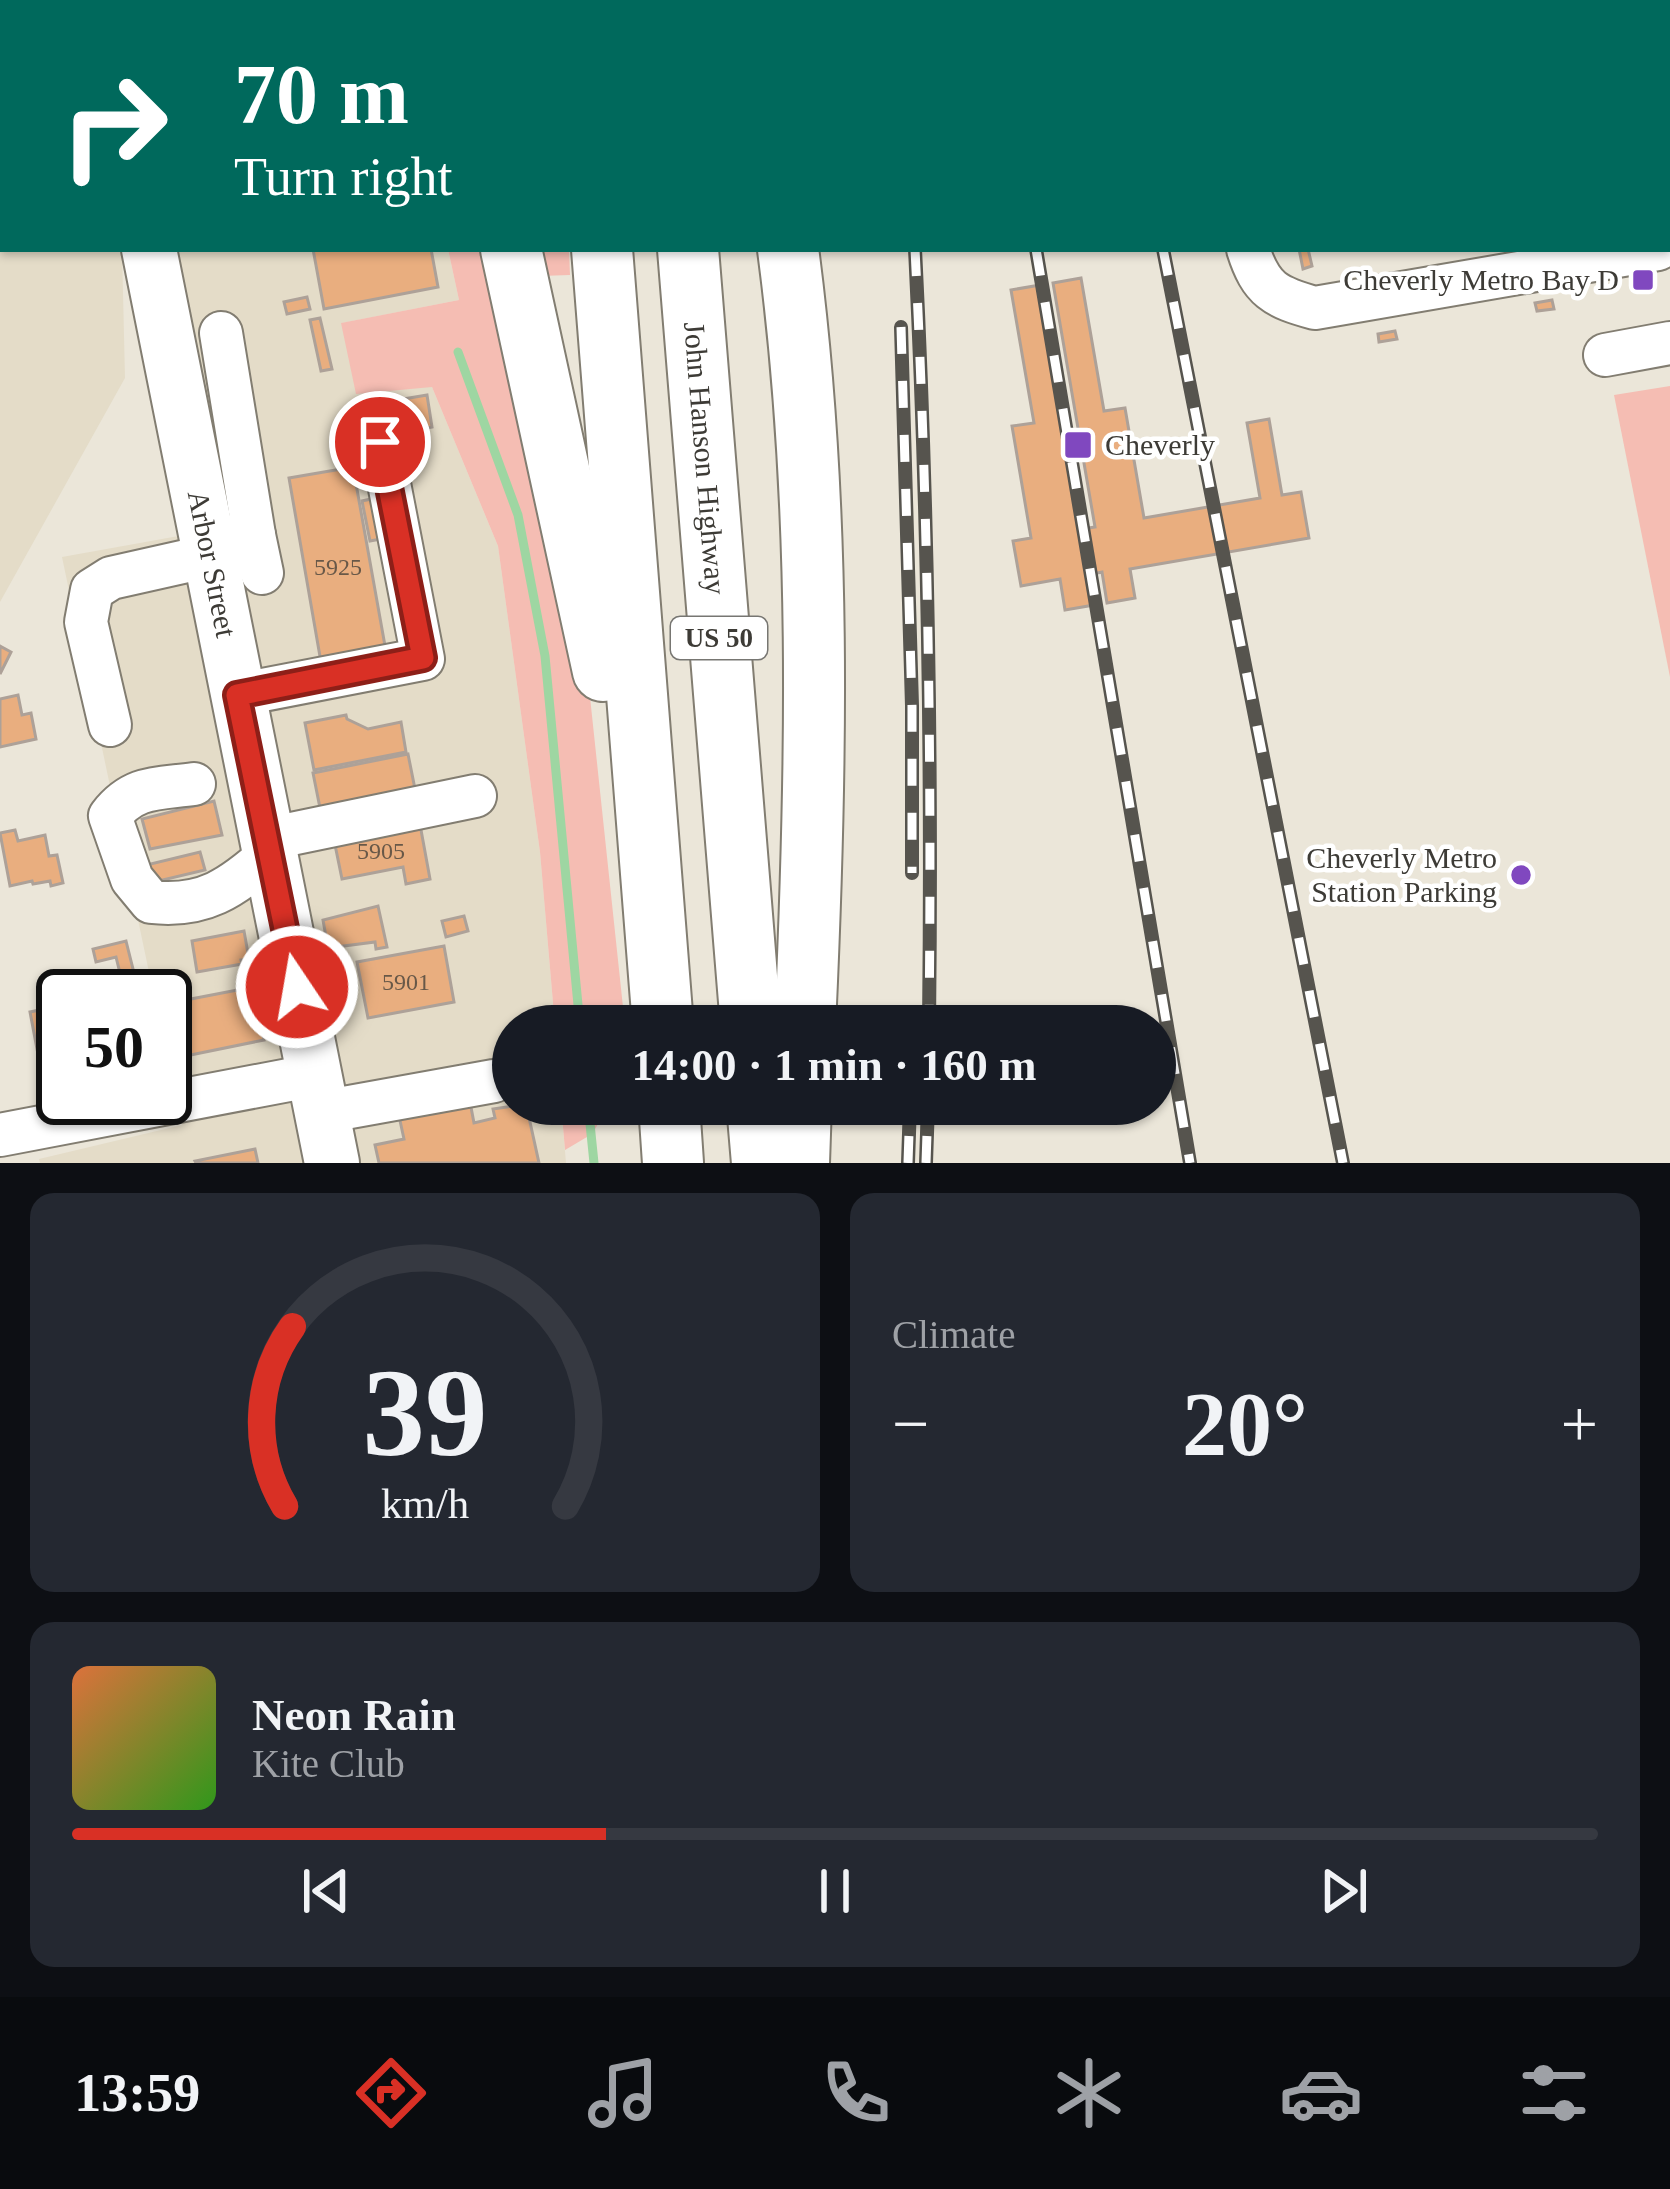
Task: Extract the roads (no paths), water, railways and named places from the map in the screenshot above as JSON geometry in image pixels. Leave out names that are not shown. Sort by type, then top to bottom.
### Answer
[{"type":"highway","points":[[512,252],[586,582],[611,712],[617,776],[662,1005]]},
{"type":"highway","name":"US 50","points":[[602,252],[662,1005]]},
{"type":"highway","name":"John Hanson Highway","points":[[688,252],[749,1005]]},
{"type":"highway","points":[[788,252],[808,459],[812,615],[806,1005]]},
{"type":"highway","points":[[671,1125],[674,1163]]},
{"type":"highway","points":[[759,1125],[762,1163]]},
{"type":"highway","points":[[799,1163],[800,1125]]},
{"type":"main road","name":"Arbor Street","points":[[150,252],[233,551],[237,695],[323,1117]]},
{"type":"street","points":[[1249,252],[1257,278],[1282,299],[1315,308],[1641,252]]},
{"type":"street","points":[[110,725],[86,622],[92,590],[110,578],[233,551],[221,333]]},
{"type":"street","points":[[1605,355],[1670,343]]},
{"type":"street","points":[[237,695],[423,658],[380,442]]},
{"type":"street","points":[[194,784],[140,791],[124,798],[110,816],[132,879],[151,902],[180,905],[232,888],[268,847],[475,796]]},
{"type":"street","points":[[5,1132],[323,1117],[492,1081]]},
{"type":"waterway","points":[[458,352],[518,515],[545,656],[578,1005]]},
{"type":"waterway","points":[[590,1125],[594,1163]]},
{"type":"railway","points":[[915,252],[928,638],[929,1005]]},
{"type":"railway","points":[[1037,252],[1190,1163]]},
{"type":"railway","points":[[1164,252],[1343,1163]]},
{"type":"railway","points":[[901,327],[912,873]]},
{"type":"railway","points":[[908,1163],[909,1125]]},
{"type":"railway","points":[[926,1163],[927,1125]]},
{"type":"place","name":"Cheverly Metro Bay D","points":[[1643,280]]},
{"type":"place","name":"Cheverly","points":[[1078,445]]},
{"type":"place","name":"Cheverly Metro Station Parking","points":[[1521,875]]}]
